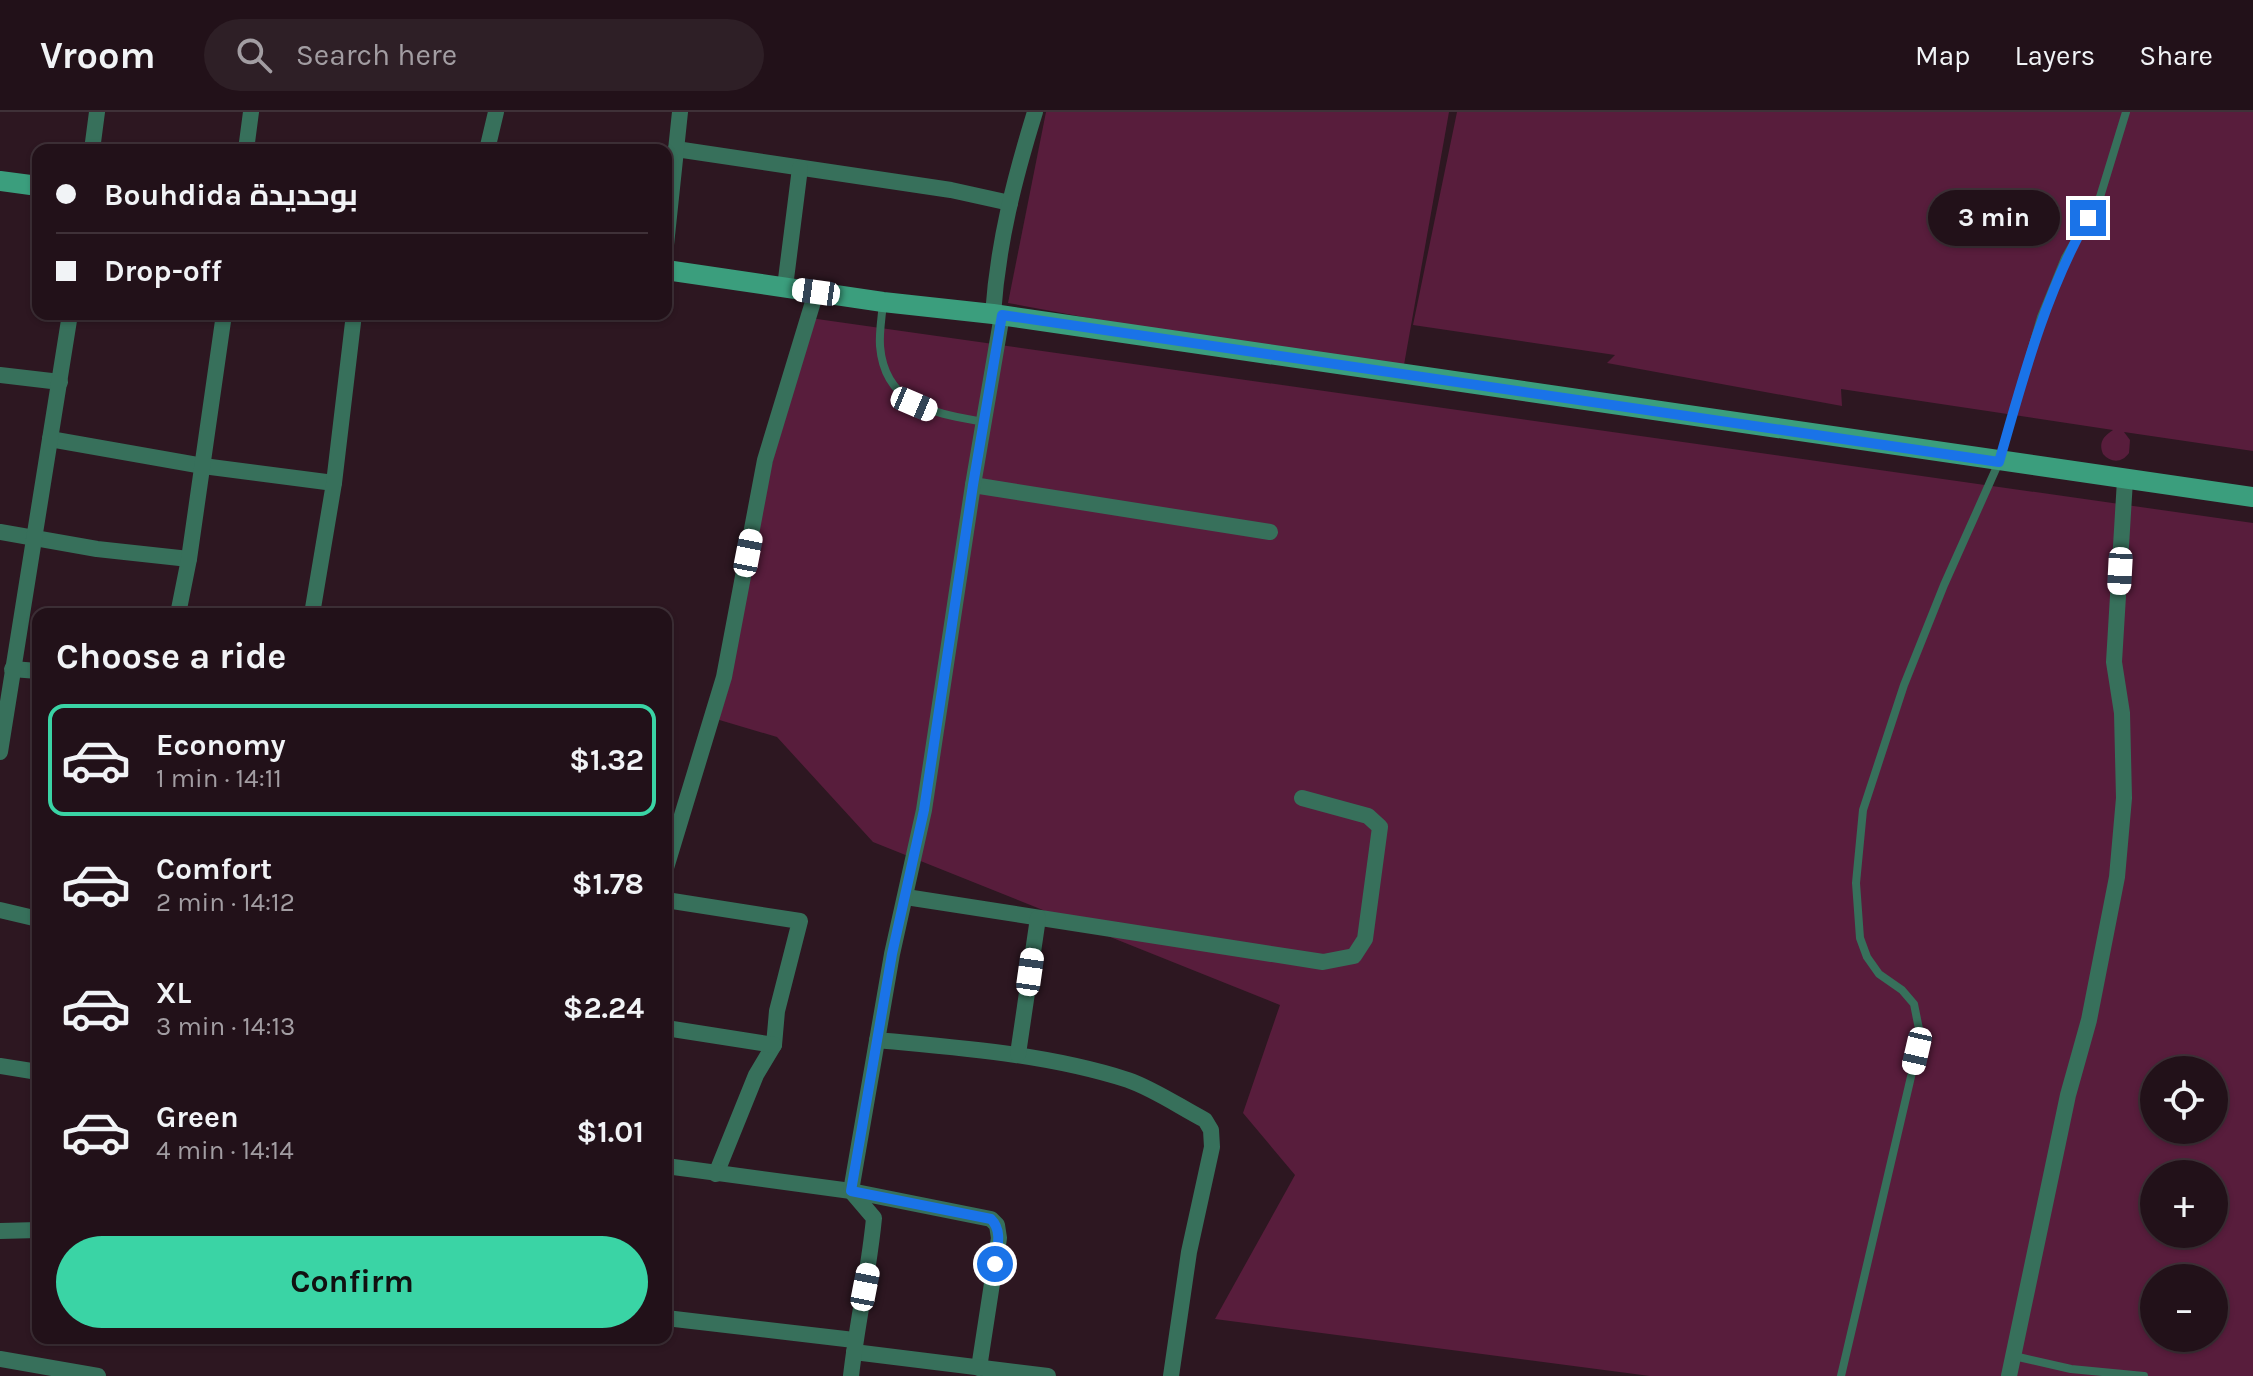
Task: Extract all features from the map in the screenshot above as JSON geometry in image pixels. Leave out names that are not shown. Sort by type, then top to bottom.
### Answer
[{"type":"street","points":[[93,144],[97,112]]},
{"type":"street","points":[[247,144],[251,112]]},
{"type":"street","points":[[488,144],[496,112]]},
{"type":"street","points":[[672,187],[680,112]]},
{"type":"street","points":[[851,1191],[892,954],[924,810],[943,696],[998,314],[996,264],[1020,158],[1035,112]]},
{"type":"street","points":[[676,149],[951,190],[1010,203]]},
{"type":"street","points":[[785,287],[800,168]]},
{"type":"street","points":[[0,181],[32,185]]},
{"type":"street","points":[[672,271],[883,302],[998,314],[2253,497]]},
{"type":"street","points":[[672,848],[724,677],[765,460],[816,292]]},
{"type":"street","points":[[1,741],[12,669],[8,651],[34,538],[69,320]]},
{"type":"street","points":[[179,608],[223,320]]},
{"type":"street","points":[[313,608],[334,483],[353,320]]},
{"type":"street","points":[[0,375],[60,382]]},
{"type":"street","points":[[50,439],[203,466],[334,483]]},
{"type":"street","points":[[2009,1376],[2068,1095],[2089,1020],[2117,877],[2124,798],[2122,713],[2114,662],[2125,480]]},
{"type":"street","points":[[973,485],[1270,532]]},
{"type":"street","points":[[0,532],[97,549],[189,559]]},
{"type":"street","points":[[12,669],[32,671]]},
{"type":"street","points":[[906,897],[1323,962],[1354,956],[1365,939],[1380,827],[1368,816],[1302,798]]},
{"type":"street","points":[[672,901],[800,921],[777,1011],[774,1045],[756,1075],[716,1174]]},
{"type":"street","points":[[0,910],[32,918]]},
{"type":"street","points":[[1018,1054],[1038,918]]},
{"type":"street","points":[[672,1029],[774,1045]]},
{"type":"street","points":[[877,1040],[1018,1054],[1131,1081],[1205,1120],[1211,1130],[1212,1147],[1189,1252],[1171,1376]]},
{"type":"street","points":[[0,1066],[32,1071]]},
{"type":"street","points":[[672,1167],[851,1191],[983,1215],[997,1225],[999,1238],[979,1368]]},
{"type":"street","points":[[851,1191],[874,1218],[851,1376]]},
{"type":"street","points":[[0,1231],[32,1230]]},
{"type":"street","points":[[672,1319],[854,1346],[952,1370],[979,1368],[1048,1376]]},
{"type":"street","points":[[0,1359],[98,1376]]},
{"type":"lane","points":[[1841,1376],[1917,1051],[1919,1029],[1914,1004],[1902,990],[1879,974],[1867,957],[1860,938],[1856,883],[1863,810],[1904,685],[1999,462],[2041,317],[2065,258],[2100,197],[2126,112]]},
{"type":"lane","points":[[883,302],[880,344],[896,387],[914,404],[931,412],[984,422]]},
{"type":"lane","points":[[2013,1356],[2071,1369],[2144,1376]]},
{"type":"shaded area","points":[[1046,112],[1449,112],[1402,376],[1008,303]]},
{"type":"shaded area","points":[[1457,112],[2253,112],[2253,451],[2124,432],[2130,440],[2129,453],[2123,459],[2113,460],[2103,454],[2101,446],[2113,430],[1841,389],[1842,406],[1607,363],[1615,355],[1413,325]]},
{"type":"shaded area","points":[[810,318],[2253,523],[2253,1376],[1650,1376],[1215,1319],[1295,1175],[1243,1113],[1280,1005],[873,842],[777,737],[706,716]]},
{"type":"route","points":[[995,1264],[999,1238],[997,1225],[991,1219],[851,1191],[892,954],[924,810],[1002,315],[1999,462],[2041,317],[2065,258],[2088,218]]}]
